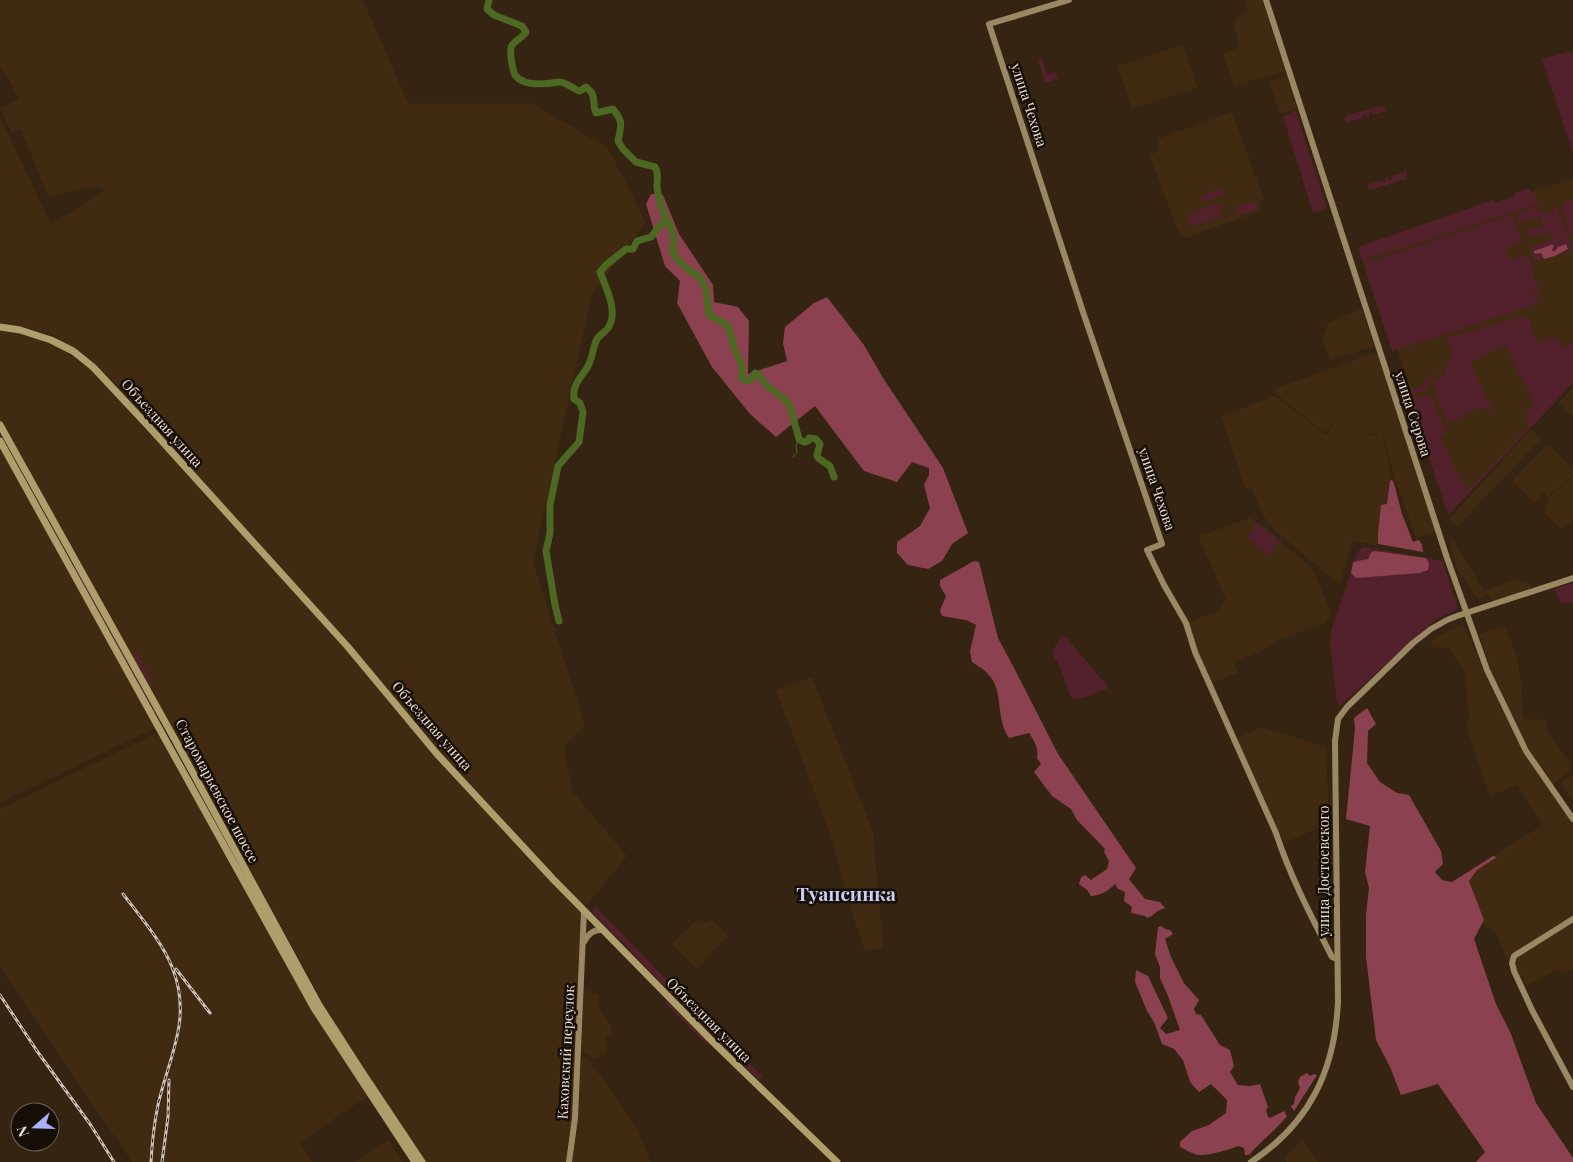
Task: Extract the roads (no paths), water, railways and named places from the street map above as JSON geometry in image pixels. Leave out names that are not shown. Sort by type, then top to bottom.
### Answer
[{"type":"main road","name":"Объездная улица","points":[[0,327],[20,330],[51,340],[73,351],[93,367],[348,647],[437,754],[540,865],[602,930],[837,1162]]},
{"type":"main road","name":"Старомарьевское шоссе","points":[[0,425],[76,559],[319,1005],[422,1162]]},
{"type":"main road","name":"Старомарьевское шоссе","points":[[0,441],[314,1008],[415,1162]]},
{"type":"main road","points":[[68,563],[76,559]]},
{"type":"street","name":"улица Чехова","points":[[1069,0],[989,24],[1083,312],[1162,544],[1147,550],[1186,623],[1195,652],[1276,833],[1281,852],[1304,904],[1332,957],[1337,959]]},
{"type":"street","name":"улица Серова","points":[[1266,0],[1466,613],[1493,684],[1518,738],[1528,756],[1573,819]]},
{"type":"street","name":"улица Достоевского","points":[[1251,1162],[1283,1137],[1316,1094],[1324,1077],[1336,1032],[1338,1001],[1335,741],[1338,719],[1352,702],[1413,643],[1439,623],[1573,578]]},
{"type":"street","name":"Каховский переулок","points":[[569,1162],[575,1118],[584,911]]},
{"type":"street","points":[[1573,919],[1514,956],[1512,963],[1532,1010],[1573,1087]]},
{"type":"street","points":[[584,942],[592,932],[602,930]]},
{"type":"waterway","points":[[489,0],[487,9],[494,15],[522,26],[526,32],[511,48],[515,75],[529,83],[562,82],[579,91],[586,87],[592,93],[596,113],[613,109],[619,118],[621,128],[618,141],[623,149],[636,162],[655,167],[658,176],[657,188],[660,202],[674,238],[672,251],[682,264],[703,282],[710,316],[728,326],[742,366],[742,379],[751,380],[755,373],[758,374],[766,385],[786,400],[791,410],[799,439],[804,442],[808,441],[809,438],[816,439],[820,444],[818,458],[830,466],[834,477]]},
{"type":"waterway","points":[[559,621],[546,551],[550,533],[550,505],[558,466],[579,442],[583,412],[580,403],[574,399],[575,386],[589,364],[597,339],[611,322],[612,307],[600,272],[626,249],[633,249],[637,241],[651,237],[666,218]]},
{"type":"waterway","points":[[793,457],[797,452],[796,446],[799,439]]},
{"type":"railway","points":[[123,894],[163,948],[178,986],[180,1004],[180,1021],[177,1037],[157,1112],[151,1162]]},
{"type":"railway","points":[[176,969],[210,1013]]},
{"type":"railway","points":[[0,995],[37,1051],[90,1124],[114,1162]]},
{"type":"railway","points":[[162,1162],[168,1117],[169,1080]]},
{"type":"district","name":"Туапсинка","points":[[846,894]]}]
